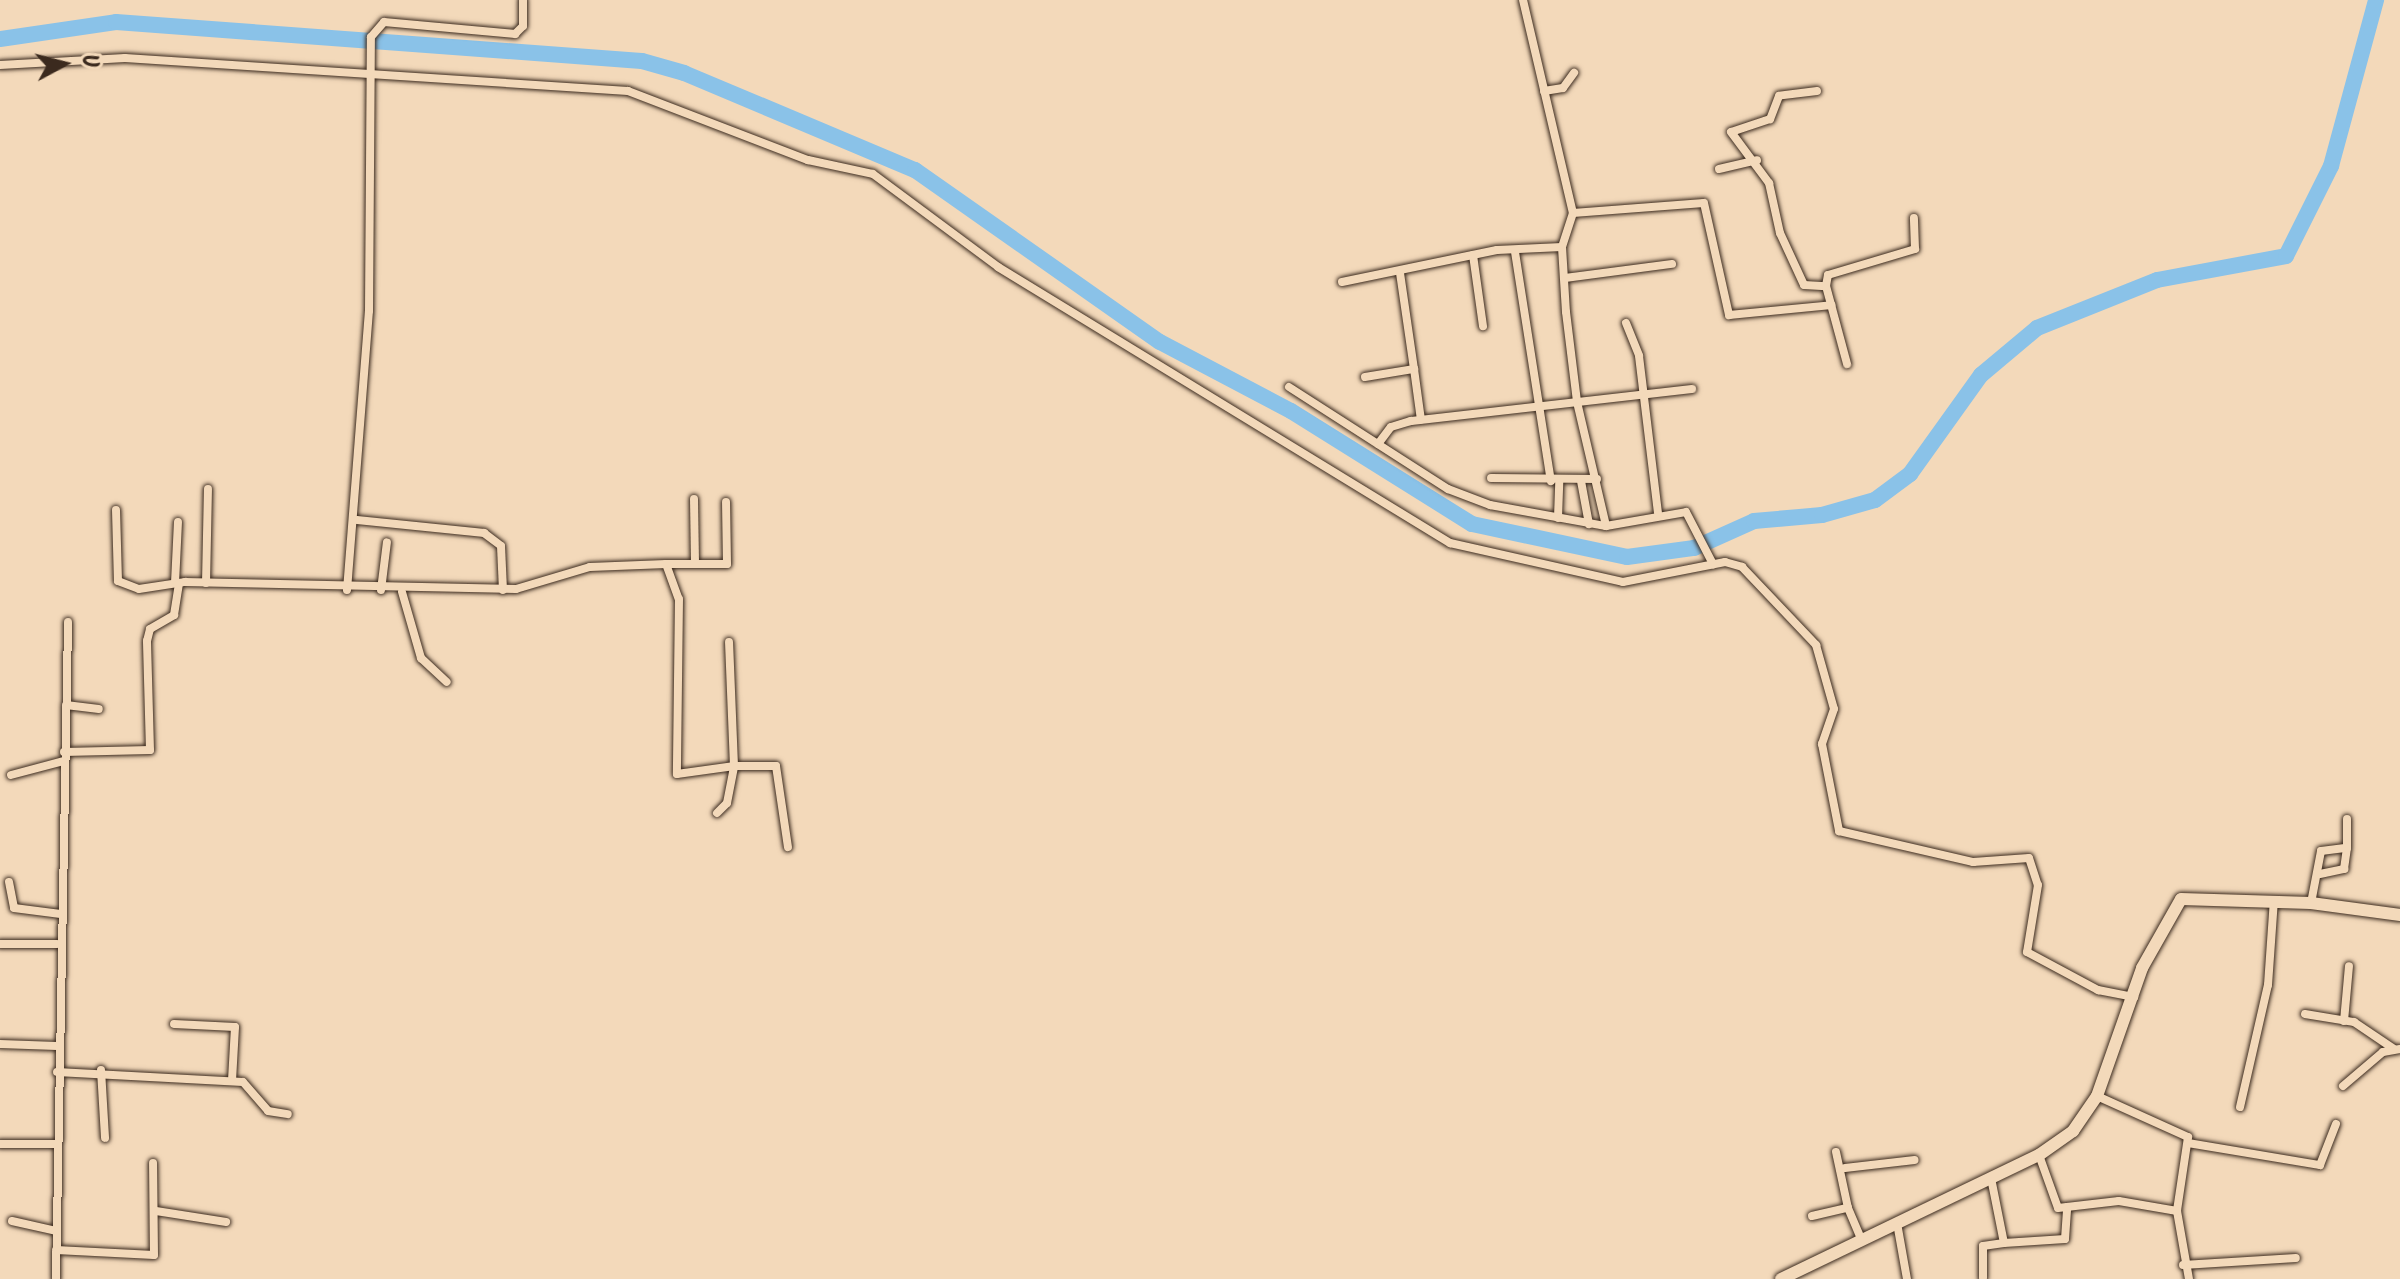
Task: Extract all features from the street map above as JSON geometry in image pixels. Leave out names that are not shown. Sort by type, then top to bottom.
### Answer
[{"type":"street","points":[[347,590],[357,520],[371,247],[366,66],[371,37],[384,22],[517,34],[523,0]]},
{"type":"street","points":[[1523,0],[1573,213],[1562,247],[1577,402],[1606,526]]},
{"type":"street","points":[[0,65],[125,58],[366,66],[628,91],[808,160],[873,174],[998,267],[1450,543],[1623,582],[1710,559],[1752,574],[1816,645],[1834,709],[1822,744],[1839,831],[1968,861],[2029,858],[2038,885],[2027,952],[2098,990],[2134,997]]},
{"type":"street","points":[[1544,91],[1563,88],[1574,73]]},
{"type":"street","points":[[1817,91],[1779,96],[1770,119],[1733,128],[1734,139],[1757,160],[1804,285],[1826,286]]},
{"type":"street","points":[[1719,169],[1757,160]]},
{"type":"street","points":[[1573,213],[1704,203],[1729,315],[1832,305]]},
{"type":"street","points":[[1847,364],[1826,286],[1828,275],[1915,249],[1914,218]]},
{"type":"street","points":[[1342,282],[1400,273],[1473,255],[1562,247]]},
{"type":"street","points":[[1515,252],[1543,406],[1558,518]]},
{"type":"street","points":[[1473,255],[1483,326]]},
{"type":"street","points":[[1565,278],[1672,264]]},
{"type":"street","points":[[1400,273],[1421,420]]},
{"type":"street","points":[[1626,323],[1639,356],[1641,394],[1658,513]]},
{"type":"street","points":[[1365,377],[1414,369]]},
{"type":"street","points":[[1289,387],[1461,494],[1558,518],[1606,526],[1658,513],[1686,512],[1695,522],[1710,559]]},
{"type":"street","points":[[1378,444],[1391,427],[1421,420],[1692,389]]},
{"type":"street","points":[[1491,478],[1555,482],[1597,479]]},
{"type":"street","points":[[1581,481],[1589,524]]},
{"type":"street","points":[[206,583],[208,489]]},
{"type":"street","points":[[694,499],[695,564]]},
{"type":"street","points":[[116,510],[120,584],[206,583],[402,592],[503,590],[590,567],[727,564],[726,502]]},
{"type":"street","points":[[357,520],[484,533],[501,546],[503,590]]},
{"type":"street","points":[[11,775],[64,756],[150,750],[147,641],[150,629],[174,615],[178,522]]},
{"type":"street","points":[[381,590],[387,542]]},
{"type":"street","points":[[666,564],[679,599],[677,774],[734,766],[779,769],[788,847]]},
{"type":"street","points":[[402,592],[421,658],[447,682]]},
{"type":"street","points":[[56,1279],[57,944],[61,914],[68,622]]},
{"type":"street","points":[[717,813],[727,803],[734,766],[729,642]]},
{"type":"street","points":[[66,705],[99,709]]},
{"type":"street","points":[[2320,874],[2344,869],[2347,819]]},
{"type":"street","points":[[2311,903],[2320,874],[2321,851],[2347,848]]},
{"type":"street","points":[[9,882],[14,908],[61,914]]},
{"type":"street","points":[[1781,1279],[2039,1155],[2073,1131],[2097,1096],[2146,960],[2181,899],[2274,900],[2400,915]]},
{"type":"street","points":[[2240,1107],[2268,985],[2274,900]]},
{"type":"street","points":[[0,944],[57,944]]},
{"type":"street","points":[[2344,1021],[2349,966]]},
{"type":"street","points":[[2305,1014],[2344,1021],[2397,1049],[2343,1086]]},
{"type":"street","points":[[174,1024],[235,1027],[232,1080]]},
{"type":"street","points":[[0,1044],[57,1046]]},
{"type":"street","points":[[57,1072],[101,1070],[232,1080],[253,1086],[268,1111],[288,1114]]},
{"type":"street","points":[[101,1070],[105,1138]]},
{"type":"street","points":[[2097,1096],[2183,1132],[2188,1143],[2177,1211],[2183,1265],[2189,1279]]},
{"type":"street","points":[[2188,1143],[2320,1165],[2336,1124]]},
{"type":"street","points":[[0,1144],[56,1144]]},
{"type":"street","points":[[1836,1152],[1845,1168],[1848,1208],[1862,1241]]},
{"type":"street","points":[[2039,1155],[2055,1205],[2067,1207],[2119,1201],[2177,1211]]},
{"type":"street","points":[[1845,1168],[1915,1160]]},
{"type":"street","points":[[56,1250],[154,1255],[156,1211],[153,1163]]},
{"type":"street","points":[[1991,1178],[2004,1243]]},
{"type":"street","points":[[1983,1278],[1983,1246],[2065,1239],[2067,1207]]},
{"type":"street","points":[[1812,1216],[1848,1208]]},
{"type":"street","points":[[156,1211],[226,1222]]},
{"type":"street","points":[[12,1221],[56,1231]]},
{"type":"street","points":[[1897,1223],[1907,1279]]},
{"type":"street","points":[[2183,1265],[2296,1258]]},
{"type":"waterway","points":[[0,39],[116,22],[642,61],[684,73],[915,170],[1160,342],[1291,411],[1472,524],[1627,557],[1694,548],[1754,521],[1822,515],[1875,500],[1910,474],[1981,375],[2037,328],[2157,280],[2286,256],[2331,166],[2376,0]]}]
